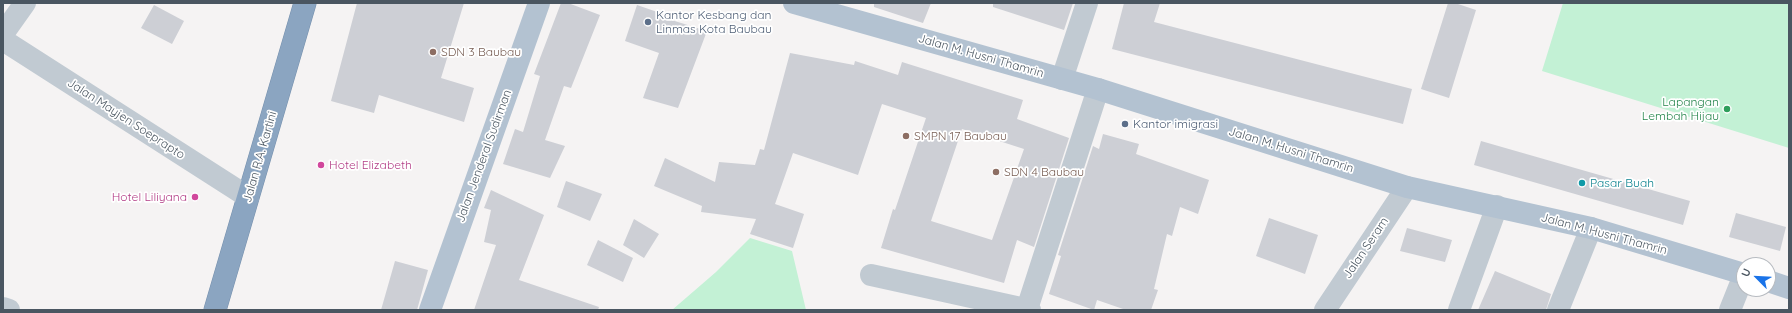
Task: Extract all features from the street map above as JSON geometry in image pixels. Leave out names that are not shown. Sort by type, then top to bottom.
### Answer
[{"type":"highway","name":"Jalan R.A. Kartini","points":[[215,310],[305,3]]},
{"type":"main road","name":"Jalan Jenderal Sudirman","points":[[430,310],[539,3]]},
{"type":"main road","name":"Jalan M. Husni Thamrin","points":[[794,3],[1098,89],[1407,187],[1591,228],[1736,273]]},
{"type":"main road","points":[[1776,284],[1789,288]]},
{"type":"street","points":[[3,34],[25,3]]},
{"type":"street","points":[[1062,79],[1087,3]]},
{"type":"street","name":"Jalan Mayjen Soeprapto","points":[[3,40],[248,198]]},
{"type":"street","points":[[871,275],[1028,310],[1098,89]]},
{"type":"street","name":"Jalan Seram","points":[[1325,310],[1407,187]]},
{"type":"street","points":[[1459,310],[1497,206]]},
{"type":"street","points":[[1558,310],[1591,228]]},
{"type":"street","points":[[1730,310],[1736,295]]},
{"type":"street","points":[[3,308],[9,310]]},
{"type":"green space","name":"Lapangan Lembah Hijau","points":[[1563,3],[1789,3],[1789,148],[1542,71]]},
{"type":"green space","points":[[750,238],[792,251],[806,310],[672,310],[716,272]]},
{"type":"building","points":[[357,3],[464,3],[441,78],[474,88],[464,122],[379,95],[374,113],[331,101]]},
{"type":"building","points":[[561,3],[568,3],[600,15],[571,88],[564,86],[545,140],[565,146],[550,178],[503,164],[515,129],[523,132],[540,76],[534,74]]},
{"type":"building","points":[[874,3],[931,3],[923,23],[874,7]]},
{"type":"building","points":[[993,3],[1073,3],[1064,30],[993,7]]},
{"type":"building","points":[[1124,3],[1160,3],[1154,22],[1412,89],[1403,124],[1112,49]]},
{"type":"building","points":[[1448,3],[1455,3],[1476,10],[1449,98],[1421,89]]},
{"type":"building","points":[[154,5],[184,21],[172,44],[141,28]]},
{"type":"building","points":[[637,5],[666,15],[665,18],[707,31],[678,108],[643,98],[659,53],[625,41]]},
{"type":"building","points":[[790,53],[854,65],[855,61],[898,75],[902,62],[1023,100],[1017,119],[1069,138],[1034,247],[1017,240],[1004,283],[881,248],[893,209],[895,210],[926,118],[882,104],[858,175],[793,153],[775,204],[804,214],[793,248],[750,234],[756,219],[701,212],[702,206],[654,186],[665,158],[715,182],[719,162],[755,165],[760,149],[764,150]],"holes":[[[962,129],[1024,149],[992,240],[931,221]]]},
{"type":"building","points":[[1103,134],[1139,144],[1136,154],[1209,180],[1198,214],[1180,207],[1172,236],[1167,234],[1154,289],[1158,290],[1151,310],[1126,310],[1097,300],[1094,310],[1049,294],[1061,256],[1058,255],[1093,146],[1099,149]]},
{"type":"building","name":"Pasar Buah","points":[[1481,141],[1690,201],[1683,225],[1474,165]]},
{"type":"building","points":[[566,181],[602,194],[590,221],[557,207]]},
{"type":"building","points":[[491,190],[544,215],[519,280],[599,307],[598,310],[474,310],[496,245],[484,242],[491,210],[484,208]]},
{"type":"building","points":[[1736,213],[1786,227],[1780,251],[1729,237]]},
{"type":"building","points":[[1269,218],[1318,235],[1305,274],[1256,256]]},
{"type":"building","points":[[634,219],[659,234],[644,258],[623,245]]},
{"type":"building","points":[[1407,228],[1452,240],[1445,262],[1400,251]]},
{"type":"building","points":[[598,240],[633,258],[623,282],[587,265]]},
{"type":"building","points":[[395,261],[428,270],[417,310],[381,310]]},
{"type":"building","points":[[1495,271],[1551,294],[1546,310],[1478,310]]},
{"type":"place","name":"Kantor Kesbang dan Linmas Kota Baubau","points":[[648,22]]},
{"type":"place","name":"SDN 3 Baubau","points":[[433,52]]},
{"type":"place","name":"Lapangan Lembah Hijau","points":[[1727,109]]},
{"type":"place","name":"Kantor imigrasi","points":[[1125,124]]},
{"type":"place","name":"SMPN 17 Baubau","points":[[906,136]]},
{"type":"place","name":"Hotel Elizabeth","points":[[321,165]]},
{"type":"place","name":"SDN 4 Baubau","points":[[996,172]]},
{"type":"place","name":"Pasar Buah","points":[[1582,183]]},
{"type":"place","name":"Hotel Liliyana","points":[[195,197]]}]
